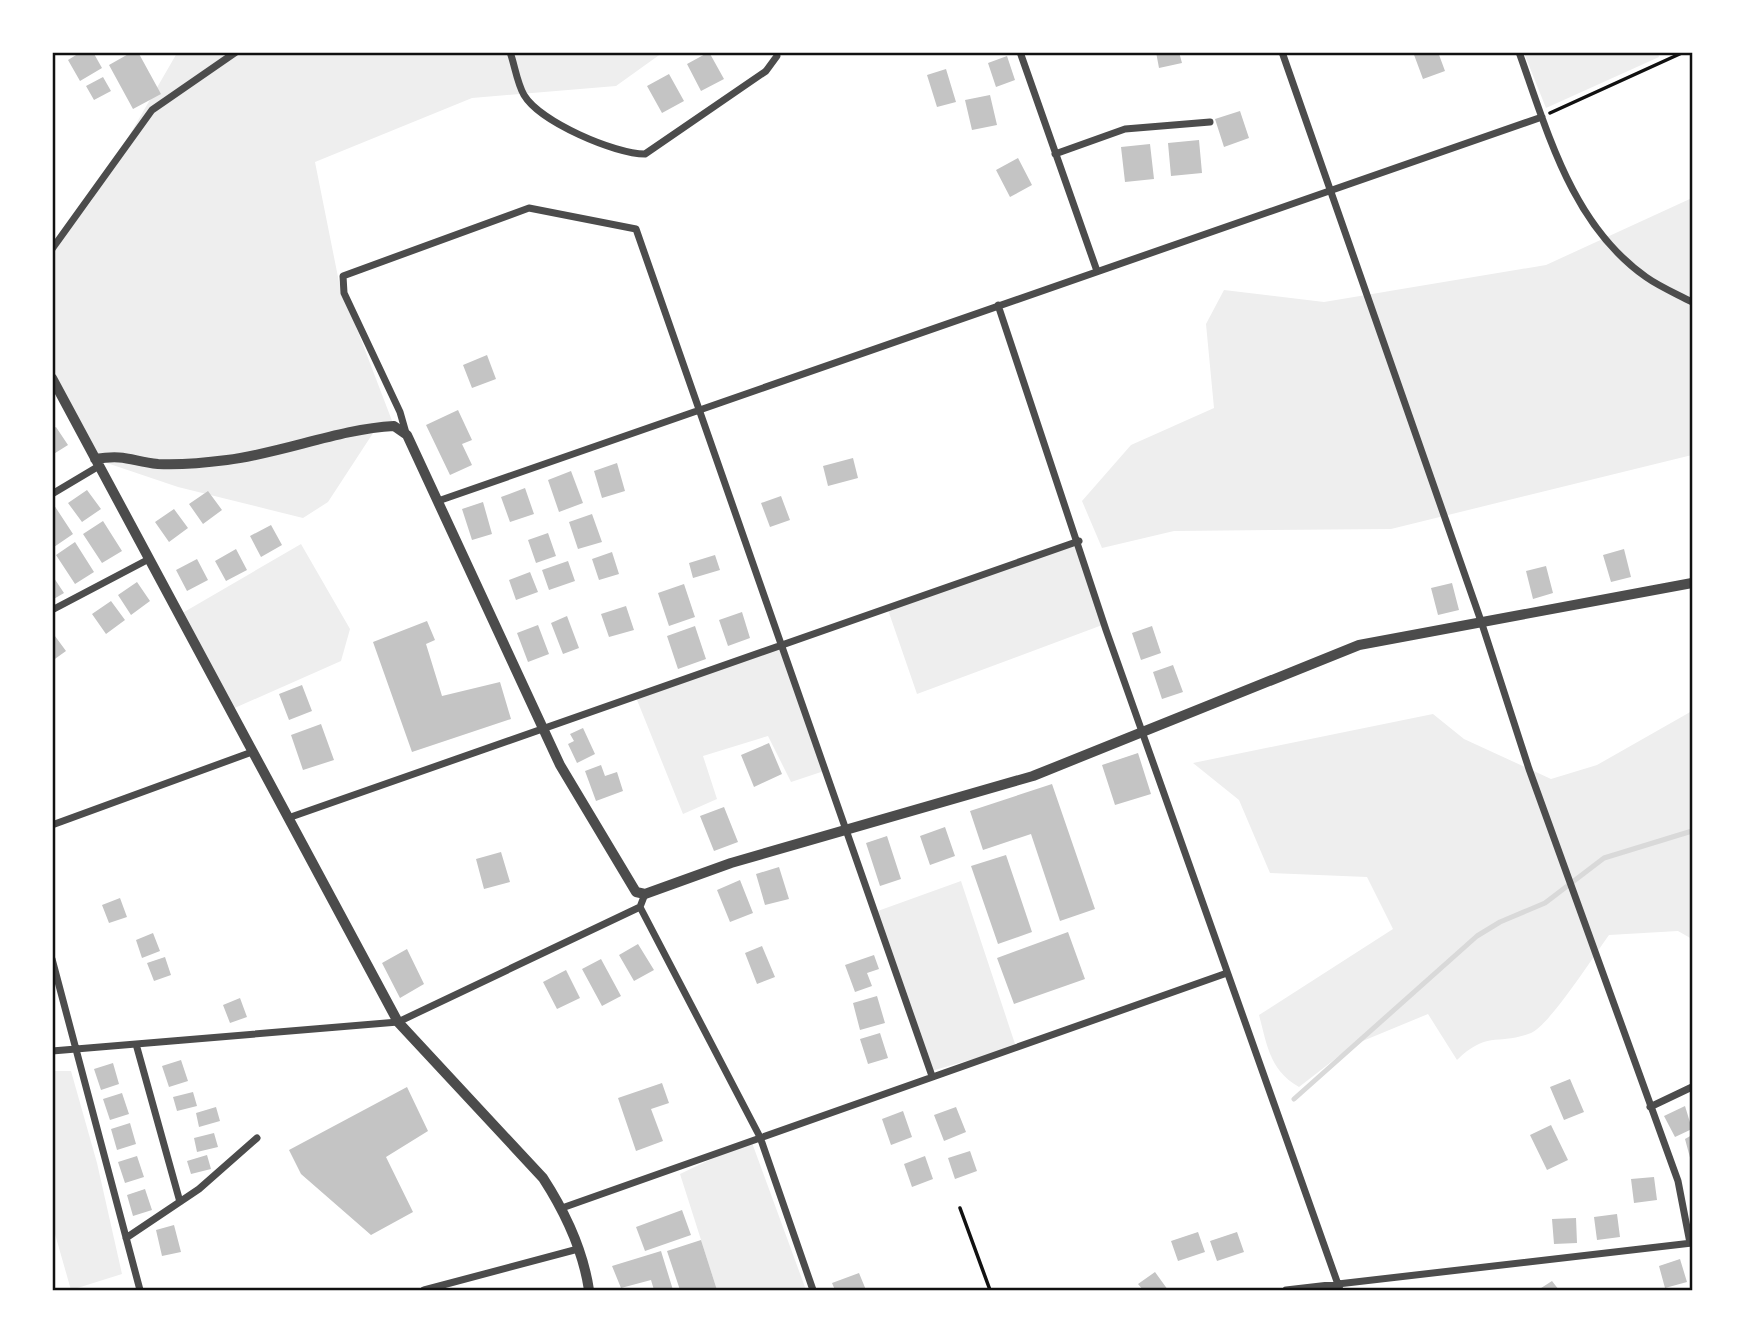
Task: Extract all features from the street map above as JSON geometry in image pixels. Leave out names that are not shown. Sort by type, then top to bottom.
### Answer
[{"type":"street","points":[[52,249],[152,110],[236,52]]},
{"type":"street","points":[[510,52],[524,94],[542,115],[628,154],[645,154],[766,71],[777,56],[776,52]]},
{"type":"street","points":[[1020,52],[1097,271]]},
{"type":"street","points":[[1282,52],[1481,621],[1529,769],[1678,1181],[1691,1243],[1338,1287],[1286,1290]]},
{"type":"street","points":[[1519,52],[1575,197],[1604,237],[1645,276],[1692,302]]},
{"type":"street","points":[[438,500],[1542,117]]},
{"type":"street","points":[[1055,154],[1125,129],[1210,122]]},
{"type":"street","points":[[932,1076],[845,830],[636,229],[529,208],[343,276],[344,293],[400,412],[407,435],[560,765],[636,892],[645,894],[731,863],[845,830],[1033,776],[1145,734],[1359,645],[1692,583]]},
{"type":"street","points":[[998,305],[1079,541],[1106,630],[1145,734],[1338,1287]]},
{"type":"street","points":[[52,379],[398,1022],[520,1150],[562,1208],[578,1249],[589,1290]]},
{"type":"street","points":[[52,495],[97,463],[120,455],[155,463],[184,465],[292,449],[377,427],[394,426],[407,435]]},
{"type":"street","points":[[288,818],[1079,541]]},
{"type":"street","points":[[52,610],[149,559]]},
{"type":"street","points":[[52,825],[253,752]]},
{"type":"street","points":[[52,1051],[398,1022],[640,907],[645,894]]},
{"type":"street","points":[[640,907],[760,1137],[813,1290]]},
{"type":"street","points":[[52,959],[140,1290]]},
{"type":"street","points":[[562,1208],[1227,973]]},
{"type":"street","points":[[136,1044],[180,1202]]},
{"type":"street","points":[[1650,1107],[1692,1087]]},
{"type":"street","points":[[126,1238],[180,1202],[257,1138]]},
{"type":"street","points":[[425,1290],[578,1249]]},
{"type":"path","points":[[1542,117],[1684,52]]},
{"type":"path","points":[[960,1208],[990,1290]]},
{"type":"shaded area","points":[[177,53],[662,53],[616,86],[472,98],[315,162],[339,282],[394,426],[377,427],[328,502],[303,518],[178,487],[95,459],[53,378],[52,252],[92,200]]},
{"type":"shaded area","points":[[1524,53],[1658,53],[1659,57],[1546,108]]},
{"type":"shaded area","points":[[1692,198],[1692,455],[1391,529],[1174,531],[1102,548],[1082,501],[1131,445],[1214,408],[1206,324],[1224,290],[1324,302],[1546,265]]},
{"type":"shaded area","points":[[1079,541],[1105,624],[917,694],[887,607]]},
{"type":"shaded area","points":[[301,544],[350,629],[341,661],[230,710],[179,615]]},
{"type":"shaded area","points":[[780,644],[824,771],[791,782],[768,736],[703,756],[717,799],[683,814],[635,695]]},
{"type":"shaded area","points":[[1692,711],[1692,939],[1678,931],[1609,935],[1560,1004],[1539,1028],[1519,1037],[1477,1045],[1457,1060],[1428,1014],[1353,1045],[1299,1087],[1289,1081],[1271,1056],[1259,1015],[1393,929],[1367,877],[1270,873],[1239,800],[1193,763],[1433,714],[1464,739],[1551,779],[1597,765]]},
{"type":"shaded area","points":[[961,881],[1016,1047],[931,1071],[875,912]]},
{"type":"shaded area","points":[[52,1071],[71,1071],[97,1163],[122,1274],[71,1290],[53,1227]]},
{"type":"shaded area","points":[[751,1140],[806,1290],[717,1290],[680,1174]]},
{"type":"building","points":[[81,52],[93,52],[102,68],[80,81],[68,60]]},
{"type":"building","points":[[132,52],[138,52],[161,94],[133,109],[109,65]]},
{"type":"building","points":[[709,52],[724,79],[701,91],[687,64]]},
{"type":"building","points":[[1156,52],[1179,52],[1182,63],[1159,68]]},
{"type":"building","points":[[1413,52],[1438,52],[1445,71],[1423,79]]},
{"type":"building","points":[[1007,56],[1015,80],[996,87],[988,63]]},
{"type":"building","points":[[946,69],[956,102],[937,107],[927,75]]},
{"type":"building","points":[[669,74],[684,101],[662,113],[647,86]]},
{"type":"building","points":[[103,77],[111,91],[94,100],[86,86]]},
{"type":"building","points":[[990,95],[997,125],[972,130],[965,100]]},
{"type":"building","points":[[1240,111],[1249,138],[1224,147],[1215,119]]},
{"type":"building","points":[[1199,140],[1202,173],[1171,176],[1168,143]]},
{"type":"building","points":[[1150,144],[1154,179],[1125,182],[1121,147]]},
{"type":"building","points":[[1018,158],[1032,185],[1010,197],[996,170]]},
{"type":"building","points":[[487,355],[496,379],[472,388],[463,365]]},
{"type":"building","points":[[458,410],[472,440],[462,444],[472,465],[450,475],[426,425]]},
{"type":"building","points":[[56,427],[68,445],[52,455],[52,429]]},
{"type":"building","points":[[853,458],[858,478],[828,486],[823,466]]},
{"type":"building","points":[[617,463],[625,491],[602,498],[594,471]]},
{"type":"building","points":[[571,471],[583,503],[559,512],[548,480]]},
{"type":"building","points":[[525,488],[534,514],[510,522],[501,497]]},
{"type":"building","points":[[87,490],[101,509],[82,522],[68,503]]},
{"type":"building","points":[[208,491],[222,510],[203,524],[189,504]]},
{"type":"building","points":[[781,496],[790,520],[770,527],[761,503]]},
{"type":"building","points":[[483,502],[492,534],[472,540],[462,509]]},
{"type":"building","points":[[54,505],[73,534],[54,547],[52,506]]},
{"type":"building","points":[[174,509],[188,528],[169,542],[155,522]]},
{"type":"building","points":[[592,514],[602,542],[578,549],[569,522]]},
{"type":"building","points":[[103,521],[122,551],[102,563],[83,534]]},
{"type":"building","points":[[271,525],[282,545],[261,557],[250,536]]},
{"type":"building","points":[[548,533],[556,556],[536,563],[528,540]]},
{"type":"building","points":[[75,542],[94,572],[75,584],[56,555]]},
{"type":"building","points":[[236,549],[247,570],[226,581],[215,561]]},
{"type":"building","points":[[1624,549],[1631,577],[1611,582],[1603,555]]},
{"type":"building","points":[[612,552],[619,574],[599,580],[592,559]]},
{"type":"building","points":[[715,555],[720,570],[693,578],[689,563]]},
{"type":"building","points":[[197,559],[208,580],[187,591],[176,570]]},
{"type":"building","points":[[568,561],[575,581],[549,590],[542,570]]},
{"type":"building","points":[[1546,566],[1553,593],[1533,599],[1526,571]]},
{"type":"building","points":[[530,572],[538,592],[516,600],[509,580]]},
{"type":"building","points":[[52,575],[64,593],[52,600]]},
{"type":"building","points":[[137,582],[150,601],[131,615],[118,595]]},
{"type":"building","points":[[1452,583],[1459,610],[1438,615],[1431,588]]},
{"type":"building","points":[[684,584],[695,617],[669,626],[658,593]]},
{"type":"building","points":[[111,601],[125,620],[106,634],[92,614]]},
{"type":"building","points":[[626,606],[634,630],[609,637],[601,614]]},
{"type":"building","points":[[742,612],[750,638],[728,646],[719,620]]},
{"type":"building","points":[[567,616],[579,648],[563,654],[551,623]]},
{"type":"building","points":[[427,621],[435,640],[426,644],[442,696],[500,682],[511,719],[412,752],[373,642]]},
{"type":"building","points":[[538,625],[549,654],[528,662],[517,633]]},
{"type":"building","points":[[695,626],[706,659],[678,669],[667,636]]},
{"type":"building","points":[[1152,626],[1161,653],[1141,660],[1132,633]]},
{"type":"building","points":[[52,632],[66,651],[52,661]]},
{"type":"building","points":[[1173,665],[1183,692],[1162,699],[1153,672]]},
{"type":"building","points":[[302,685],[312,711],[289,720],[279,694]]},
{"type":"building","points":[[321,724],[334,760],[303,770],[291,735]]},
{"type":"building","points":[[583,728],[595,754],[577,763],[568,744],[574,741],[570,734]]},
{"type":"building","points":[[769,743],[782,774],[754,787],[741,755]]},
{"type":"building","points":[[1138,753],[1151,794],[1115,805],[1102,765]]},
{"type":"building","points":[[601,765],[605,776],[617,772],[623,791],[596,801],[585,771]]},
{"type":"building","points":[[1052,784],[1095,909],[1060,921],[1031,834],[983,850],[970,811]]},
{"type":"building","points":[[724,807],[738,842],[714,851],[700,816]]},
{"type":"building","points":[[945,827],[955,856],[930,865],[920,836]]},
{"type":"building","points":[[887,836],[901,879],[880,886],[866,843]]},
{"type":"building","points":[[501,852],[510,882],[484,889],[476,859]]},
{"type":"building","points":[[1006,855],[1032,932],[998,944],[971,866]]},
{"type":"building","points":[[779,867],[789,899],[765,905],[756,874]]},
{"type":"building","points":[[740,880],[753,913],[730,922],[717,890]]},
{"type":"building","points":[[120,898],[127,917],[109,923],[102,905]]},
{"type":"building","points":[[1068,932],[1085,979],[1014,1004],[997,958]]},
{"type":"building","points":[[153,933],[160,951],[142,958],[136,940]]},
{"type":"building","points":[[638,944],[654,970],[634,981],[619,955]]},
{"type":"building","points":[[762,946],[775,977],[757,984],[745,953]]},
{"type":"building","points":[[407,949],[424,984],[400,998],[382,963]]},
{"type":"building","points":[[874,955],[879,969],[867,973],[872,986],[855,992],[845,965]]},
{"type":"building","points":[[165,957],[171,975],[154,981],[147,963]]},
{"type":"building","points":[[601,959],[621,996],[602,1006],[582,969]]},
{"type":"building","points":[[566,970],[580,998],[557,1009],[543,982]]},
{"type":"building","points":[[877,996],[885,1023],[860,1030],[853,1003]]},
{"type":"building","points":[[240,998],[247,1017],[230,1023],[223,1005]]},
{"type":"building","points":[[880,1033],[888,1058],[868,1064],[860,1039]]},
{"type":"building","points":[[181,1060],[188,1081],[169,1087],[162,1066]]},
{"type":"building","points":[[113,1063],[119,1084],[101,1090],[94,1069]]},
{"type":"building","points":[[1570,1079],[1584,1112],[1564,1120],[1550,1087]]},
{"type":"building","points":[[662,1083],[669,1103],[651,1109],[663,1141],[636,1151],[618,1098]]},
{"type":"building","points":[[407,1087],[428,1131],[386,1157],[413,1212],[371,1235],[301,1174],[289,1150]]},
{"type":"building","points":[[193,1092],[197,1106],[177,1111],[173,1097]]},
{"type":"building","points":[[122,1093],[129,1114],[110,1120],[103,1099]]},
{"type":"building","points":[[1685,1106],[1692,1129],[1675,1137],[1664,1116]]},
{"type":"building","points":[[216,1107],[220,1121],[199,1127],[196,1113]]},
{"type":"building","points":[[956,1107],[966,1132],[944,1141],[934,1115]]},
{"type":"building","points":[[903,1111],[912,1137],[891,1145],[882,1119]]},
{"type":"building","points":[[130,1123],[136,1144],[117,1150],[111,1129]]},
{"type":"building","points":[[1551,1125],[1568,1160],[1547,1170],[1530,1135]]},
{"type":"building","points":[[214,1133],[218,1147],[197,1152],[194,1138]]},
{"type":"building","points":[[1692,1135],[1692,1165],[1685,1139]]},
{"type":"building","points":[[970,1151],[977,1171],[955,1179],[948,1158]]},
{"type":"building","points":[[207,1155],[211,1169],[191,1174],[187,1161]]},
{"type":"building","points":[[137,1156],[144,1177],[125,1183],[118,1162]]},
{"type":"building","points":[[925,1156],[933,1179],[912,1187],[904,1164]]},
{"type":"building","points":[[1654,1177],[1657,1200],[1634,1203],[1631,1179]]},
{"type":"building","points":[[145,1189],[152,1210],[133,1216],[127,1195]]},
{"type":"building","points":[[682,1210],[691,1235],[645,1251],[636,1227]]},
{"type":"building","points":[[1617,1214],[1620,1237],[1597,1240],[1594,1217]]},
{"type":"building","points":[[1576,1218],[1577,1243],[1554,1244],[1552,1219]]},
{"type":"building","points":[[174,1225],[181,1252],[162,1256],[156,1230]]},
{"type":"building","points":[[1198,1232],[1205,1252],[1178,1261],[1171,1241]]},
{"type":"building","points":[[1237,1232],[1244,1252],[1217,1261],[1210,1241]]},
{"type":"building","points":[[701,1240],[717,1290],[680,1290],[667,1251]]},
{"type":"building","points":[[661,1251],[673,1290],[654,1290],[651,1280],[621,1288],[612,1266]]},
{"type":"building","points":[[1680,1259],[1687,1282],[1665,1288],[1659,1266]]},
{"type":"building","points":[[1155,1272],[1168,1290],[1143,1290],[1138,1284]]},
{"type":"building","points":[[859,1273],[866,1290],[835,1290],[832,1283]]},
{"type":"building","points":[[1552,1281],[1559,1290],[1538,1290]]},
{"type":"waterway","points":[[1294,1099],[1477,936],[1500,922],[1545,903],[1604,858],[1692,831]]}]
